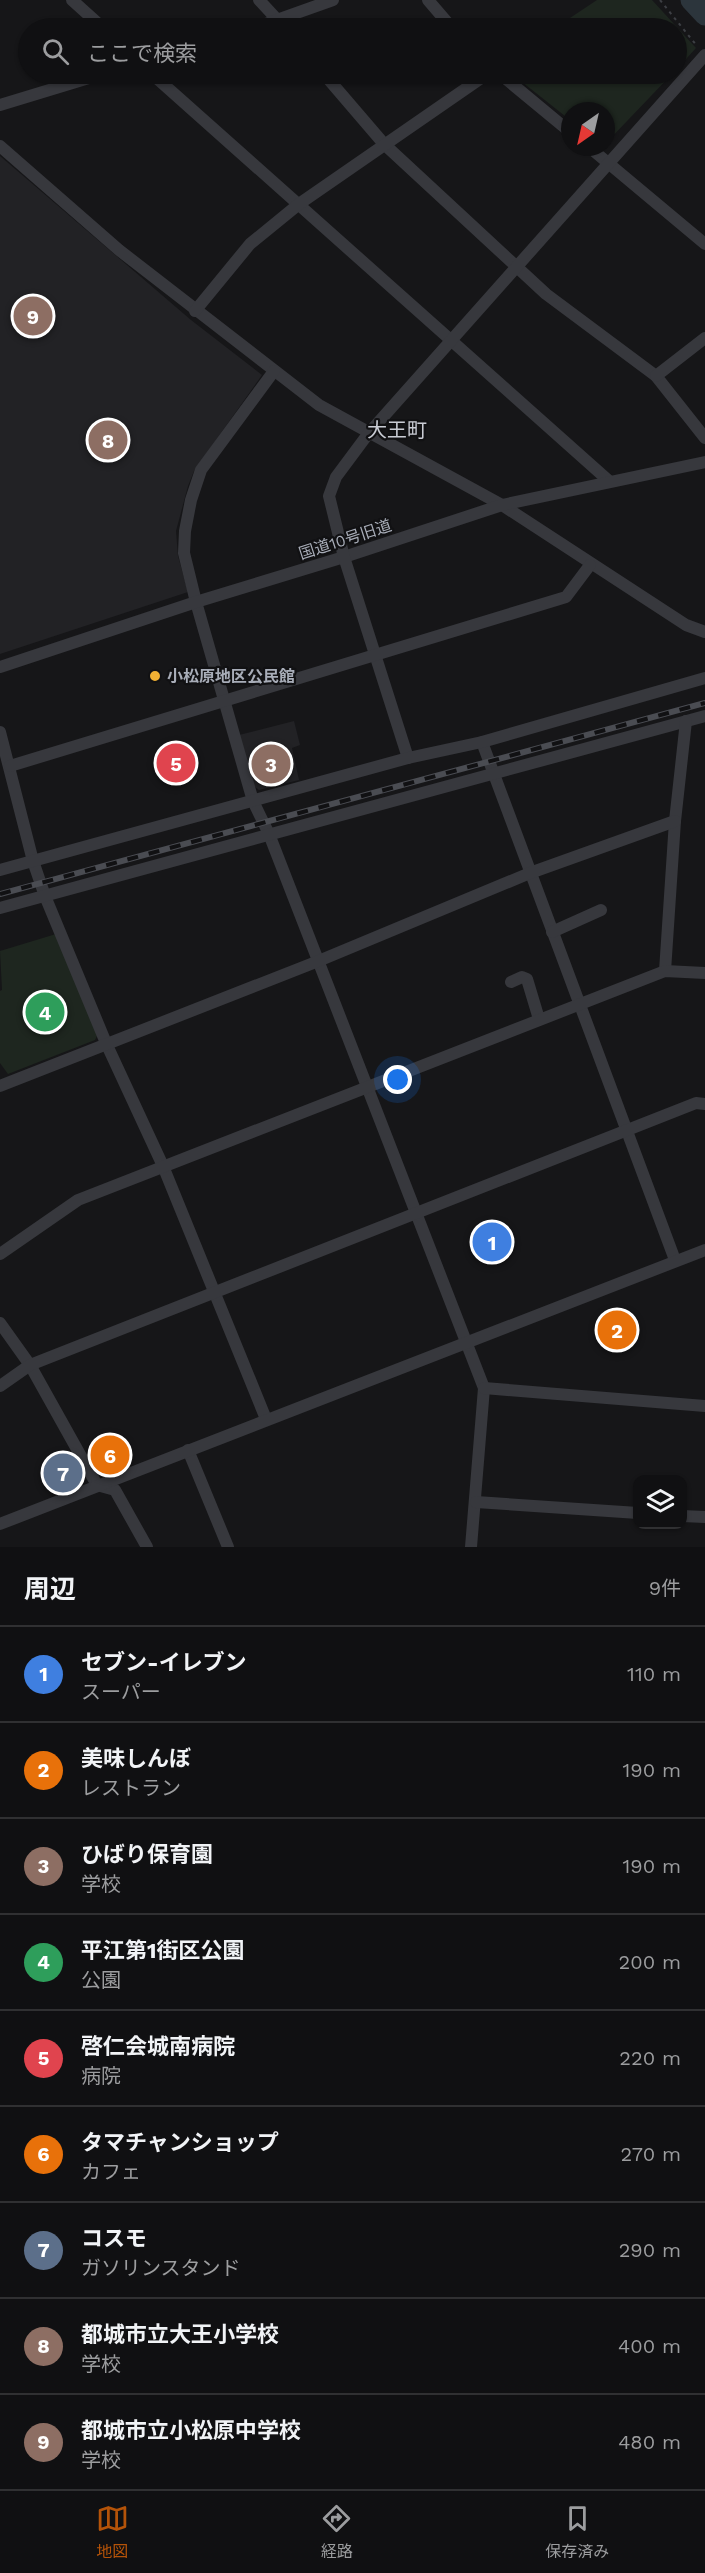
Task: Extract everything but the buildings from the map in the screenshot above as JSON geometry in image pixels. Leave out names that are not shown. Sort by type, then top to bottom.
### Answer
[{"type":"street","points":[[72,0],[92,18]]},
{"type":"street","points":[[259,0],[276,18]]},
{"type":"street","points":[[296,18],[333,0]]},
{"type":"street","points":[[428,0],[443,18]]},
{"type":"street","points":[[687,74],[705,54]]},
{"type":"street","points":[[0,105],[69,84]]},
{"type":"street","points":[[163,84],[609,481]]},
{"type":"street","points":[[333,84],[384,144],[546,294],[656,376],[705,438]]},
{"type":"street","points":[[195,311],[250,244],[299,204],[472,84]]},
{"type":"street","points":[[512,84],[561,125]]},
{"type":"street","points":[[408,758],[344,557],[329,496],[336,477],[368,434],[678,84]]},
{"type":"street","points":[[0,146],[119,250],[319,405],[368,434],[502,505],[590,565],[686,625],[705,632]]},
{"type":"street","points":[[600,156],[705,244]]},
{"type":"street","points":[[656,376],[705,338]]},
{"type":"street","points":[[274,371],[201,470],[191,500],[185,531],[184,553],[223,700],[253,801],[269,834],[316,962],[484,1388],[471,1547]]},
{"type":"street","name":"国道10号旧道","points":[[0,667],[502,505],[705,462]]},
{"type":"street","points":[[10,766],[375,653],[566,597],[590,565]]},
{"type":"street","points":[[0,870],[408,758],[482,742],[705,678]]},
{"type":"street","points":[[0,908],[705,716]]},
{"type":"street","points":[[664,970],[675,821],[686,721]]},
{"type":"street","points":[[0,732],[33,861],[45,896],[106,1043],[163,1166],[266,1419]]},
{"type":"street","points":[[482,742],[675,1260]]},
{"type":"street","points":[[1,1082],[316,962],[530,873],[675,821]]},
{"type":"street","points":[[552,932],[601,910]]},
{"type":"street","points":[[0,1254],[78,1200],[163,1166],[664,970],[705,973]]},
{"type":"street","points":[[511,982],[522,977],[527,979],[539,1019]]},
{"type":"street","points":[[0,1386],[30,1365],[696,1103],[705,1104]]},
{"type":"street","points":[[0,1524],[188,1449],[705,1250]]},
{"type":"street","points":[[0,1323],[30,1365],[97,1485],[115,1490],[147,1547]]},
{"type":"street","points":[[484,1388],[705,1407]]},
{"type":"street","points":[[188,1449],[228,1547]]},
{"type":"street","points":[[476,1502],[633,1513]]},
{"type":"street","points":[[687,1516],[705,1517]]},
{"type":"path","points":[[660,0],[675,18]]},
{"type":"path","points":[[687,32],[705,54]]},
{"type":"shaded area","points":[[597,0],[652,0],[668,18],[570,18]]},
{"type":"shaded area","points":[[687,38],[696,48],[687,58]]},
{"type":"shaded area","points":[[525,84],[662,84],[615,134],[615,102],[561,102],[561,113]]},
{"type":"shaded area","points":[[0,156],[191,320],[262,375],[194,471],[188,486],[176,531],[178,556],[188,592],[0,654]]},
{"type":"shaded area","points":[[294,721],[300,745],[292,748],[299,780],[259,790],[254,786],[239,735]]},
{"type":"shaded area","points":[[56,934],[99,1032],[95,1040],[8,1074],[0,1063],[0,991],[2,990],[0,951]]},
{"type":"waterway","points":[[691,0],[705,15]]},
{"type":"railway","points":[[0,894],[705,703]]},
{"type":"place","name":"都城市立小松原中学校","points":[[33,316]]},
{"type":"place","name":"都城市立大王小学校","points":[[108,440]]},
{"type":"place","name":"小松原地区公民館","points":[[155,676]]},
{"type":"place","name":"啓仁会城南病院","points":[[176,763]]},
{"type":"place","name":"ひばり保育園","points":[[271,764]]},
{"type":"place","name":"平江第1街区公園","points":[[45,1012]]},
{"type":"place","name":"セブン-イレブン","points":[[492,1242]]},
{"type":"place","name":"美味しんぼ","points":[[617,1330]]},
{"type":"place","name":"タマチャンショップ","points":[[110,1455]]},
{"type":"place","name":"コスモ","points":[[63,1473]]},
{"type":"district","name":"大王町","points":[[397,430]]}]
